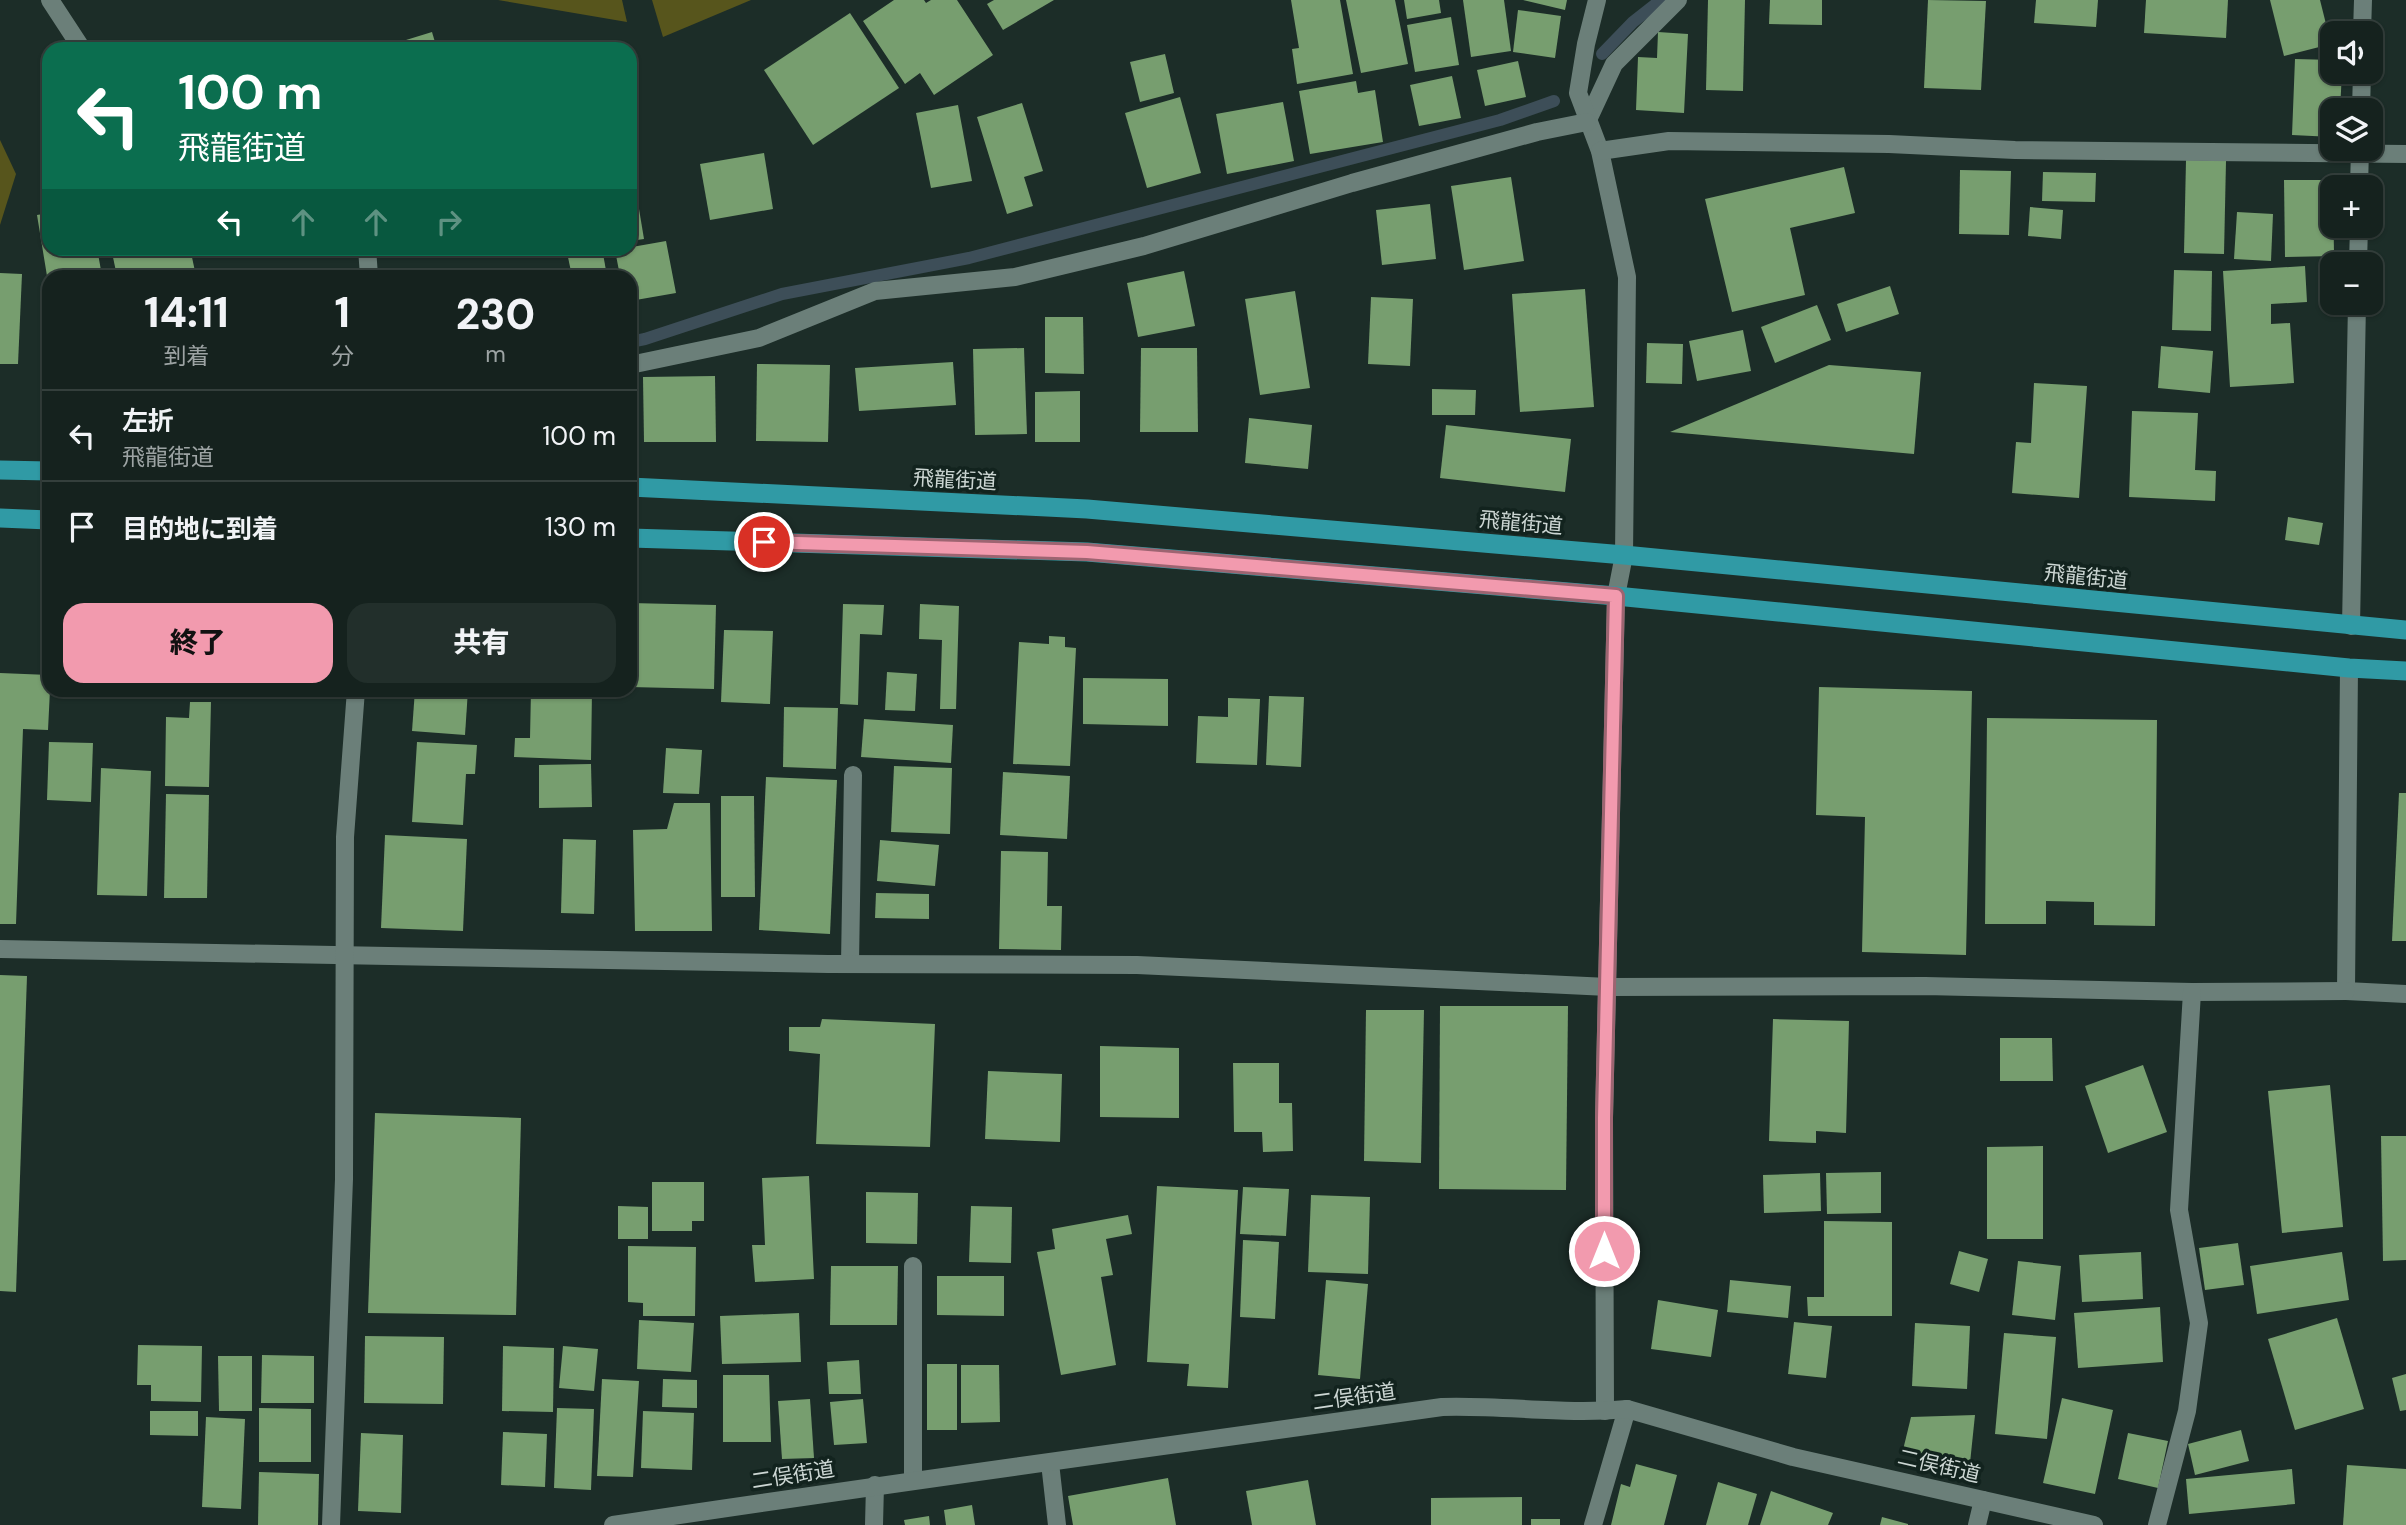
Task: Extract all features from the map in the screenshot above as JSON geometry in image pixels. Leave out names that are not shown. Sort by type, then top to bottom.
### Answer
[{"type":"highway","points":[[0,470],[42,471]]},
{"type":"highway","name":"飛龍街道","points":[[637,487],[1087,509],[1624,555],[2406,630]]},
{"type":"highway","points":[[0,518],[42,520]]},
{"type":"highway","points":[[637,538],[1087,552],[1616,596],[2349,668],[2406,671]]},
{"type":"street","points":[[50,0],[77,42]]},
{"type":"street","points":[[1597,0],[1577,93],[1600,151],[1627,277],[1624,555],[1616,596],[1604,1118],[1605,1411]]},
{"type":"street","points":[[1587,122],[1614,64],[1678,0]]},
{"type":"street","points":[[2362,21],[2363,0]]},
{"type":"street","points":[[637,364],[759,338],[875,291],[1015,277],[1144,246],[1352,183],[1537,132],[1587,122]]},
{"type":"street","points":[[1600,151],[1669,141],[1889,144],[2015,150],[2320,150]]},
{"type":"street","points":[[2383,152],[2406,154]]},
{"type":"street","points":[[2351,626],[2357,315]]},
{"type":"street","points":[[2346,991],[2349,668]]},
{"type":"street","points":[[331,1525],[344,1179],[345,837],[355,697]]},
{"type":"street","points":[[850,964],[853,775]]},
{"type":"street","points":[[0,949],[850,964],[1138,965],[1608,987],[1925,986],[2406,994]]},
{"type":"street","points":[[2157,1525],[2187,1411],[2199,1323],[2179,1210],[2192,992]]},
{"type":"street","points":[[913,1266],[914,1479]]},
{"type":"street","name":"二俣街道","points":[[613,1525],[914,1479],[1050,1464],[1442,1407],[1484,1406],[1605,1411],[1627,1409],[1793,1457],[2094,1525]]},
{"type":"street","points":[[1593,1525],[1627,1409]]},
{"type":"street","points":[[1050,1464],[1057,1525]]},
{"type":"street","points":[[874,1525],[875,1485]]},
{"type":"street","points":[[1977,1525],[1983,1500]]},
{"type":"shaded area","points":[[498,0],[622,0],[627,22]]},
{"type":"shaded area","points":[[652,0],[751,0],[663,37]]},
{"type":"shaded area","points":[[0,140],[16,174],[0,225]]},
{"type":"building","points":[[894,0],[924,0],[926,3],[931,0],[957,0],[993,55],[934,95],[920,73],[905,84],[863,21]]},
{"type":"building","points":[[994,0],[1054,0],[1003,30],[987,4]]},
{"type":"building","points":[[1291,0],[1340,0],[1353,74],[1297,84],[1292,49],[1299,48]]},
{"type":"building","points":[[1346,0],[1395,0],[1408,64],[1361,73]]},
{"type":"building","points":[[1404,0],[1439,0],[1441,13],[1407,19]]},
{"type":"building","points":[[1463,0],[1504,0],[1511,51],[1471,57]]},
{"type":"building","points":[[1523,0],[1567,0],[1565,10]]},
{"type":"building","points":[[1708,0],[1745,0],[1743,91],[1706,90]]},
{"type":"building","points":[[1770,0],[1822,0],[1822,25],[1769,24]]},
{"type":"building","points":[[1928,0],[1986,1],[1981,90],[1924,88]]},
{"type":"building","points":[[2036,0],[2098,0],[2096,27],[2034,23]]},
{"type":"building","points":[[2146,0],[2228,0],[2226,38],[2144,33]]},
{"type":"building","points":[[2270,0],[2320,0],[2325,21],[2320,21],[2320,47],[2284,56]]},
{"type":"building","points":[[1518,10],[1561,16],[1555,58],[1513,52]]},
{"type":"building","points":[[850,13],[899,88],[813,145],[764,70]]},
{"type":"building","points":[[1451,17],[1459,65],[1415,72],[1407,25]]},
{"type":"building","points":[[432,32],[435,42],[400,42]]},
{"type":"building","points":[[1658,32],[1688,34],[1684,113],[1636,110],[1638,57],[1657,58]]},
{"type":"building","points":[[1165,54],[1174,93],[1140,102],[1130,62]]},
{"type":"building","points":[[2295,59],[2320,60],[2320,84],[2341,84],[2341,98],[2320,98],[2320,136],[2292,135]]},
{"type":"building","points":[[1518,61],[1526,97],[1485,106],[1477,70]]},
{"type":"building","points":[[1452,76],[1461,118],[1419,126],[1410,85]]},
{"type":"building","points":[[1356,81],[1358,93],[1375,90],[1383,142],[1310,154],[1299,91]]},
{"type":"building","points":[[1180,97],[1201,173],[1147,188],[1125,113]]},
{"type":"building","points":[[1283,102],[1294,161],[1227,174],[1216,114]]},
{"type":"building","points":[[1022,103],[1043,171],[1024,177],[1033,206],[1007,214],[977,117]]},
{"type":"building","points":[[958,105],[972,181],[931,188],[916,113]]},
{"type":"building","points":[[764,153],[773,209],[710,220],[700,164]]},
{"type":"building","points":[[2186,160],[2226,161],[2224,254],[2184,253]]},
{"type":"building","points":[[1844,167],[1855,213],[1790,228],[1805,295],[1732,312],[1705,199]]},
{"type":"building","points":[[1960,170],[2011,171],[2009,235],[1959,234]]},
{"type":"building","points":[[2043,172],[2096,173],[2095,202],[2042,201]]},
{"type":"building","points":[[1511,177],[1524,261],[1464,270],[1451,186]]},
{"type":"building","points":[[2284,180],[2320,180],[2320,238],[2334,238],[2334,252],[2320,252],[2320,256],[2285,257]]},
{"type":"building","points":[[637,197],[644,239],[637,240]]},
{"type":"building","points":[[1430,204],[1436,259],[1382,265],[1376,210]]},
{"type":"building","points":[[2030,207],[2063,210],[2061,239],[2028,236]]},
{"type":"building","points":[[2237,212],[2273,214],[2271,261],[2234,259]]},
{"type":"building","points":[[42,214],[42,246],[37,215]]},
{"type":"building","points":[[666,241],[676,293],[637,300],[637,270],[619,270],[616,256],[637,256],[637,246]]},
{"type":"building","points":[[44,256],[98,256],[101,270],[46,270]]},
{"type":"building","points":[[113,256],[192,256],[195,270],[116,270]]},
{"type":"building","points":[[568,256],[603,256],[606,270],[571,270]]},
{"type":"building","points":[[2305,266],[2307,302],[2271,304],[2271,324],[2290,323],[2294,383],[2230,387],[2223,271]]},
{"type":"building","points":[[2174,270],[2212,271],[2211,331],[2172,330]]},
{"type":"building","points":[[1184,271],[1195,326],[1138,337],[1127,283]]},
{"type":"building","points":[[0,273],[22,274],[18,364],[0,364]]},
{"type":"building","points":[[1890,286],[1899,314],[1846,332],[1837,304]]},
{"type":"building","points":[[1585,289],[1594,407],[1520,412],[1512,294]]},
{"type":"building","points":[[1295,291],[1310,388],[1260,395],[1245,299]]},
{"type":"building","points":[[1371,297],[1413,299],[1410,366],[1368,364]]},
{"type":"building","points":[[1817,305],[1831,340],[1775,363],[1761,327]]},
{"type":"building","points":[[1045,317],[1083,317],[1084,374],[1045,373]]},
{"type":"building","points":[[1743,330],[1751,371],[1697,381],[1689,341]]},
{"type":"building","points":[[1647,343],[1683,344],[1682,384],[1646,383]]},
{"type":"building","points":[[2161,346],[2213,351],[2210,393],[2158,388]]},
{"type":"building","points":[[1024,348],[1027,434],[975,435],[973,349]]},
{"type":"building","points":[[1141,348],[1197,348],[1198,432],[1140,432]]},
{"type":"building","points":[[953,362],[956,405],[859,411],[855,368]]},
{"type":"building","points":[[757,364],[830,365],[828,442],[756,441]]},
{"type":"building","points":[[1829,365],[1921,372],[1914,454],[1670,432]]},
{"type":"building","points":[[715,376],[716,442],[644,442],[643,377]]},
{"type":"building","points":[[2034,383],[2087,386],[2079,498],[2012,493],[2016,442],[2031,443]]},
{"type":"building","points":[[1432,389],[1476,390],[1475,415],[1432,415]]},
{"type":"building","points":[[1080,391],[1080,442],[1035,442],[1035,392]]},
{"type":"building","points":[[2132,411],[2198,413],[2195,470],[2216,471],[2215,501],[2129,497]]},
{"type":"building","points":[[1249,418],[1312,425],[1308,469],[1245,463]]},
{"type":"building","points":[[1446,425],[1571,439],[1565,492],[1440,478]]},
{"type":"building","points":[[2288,517],[2323,523],[2319,545],[2285,540]]},
{"type":"building","points":[[637,603],[716,605],[714,689],[637,687]]},
{"type":"building","points":[[843,604],[884,605],[882,635],[860,634],[858,705],[840,704]]},
{"type":"building","points":[[920,604],[959,606],[956,709],[940,709],[942,640],[919,639]]},
{"type":"building","points":[[724,630],[773,631],[770,704],[721,702]]},
{"type":"building","points":[[1049,636],[1065,637],[1065,647],[1076,648],[1070,766],[1013,764],[1019,642],[1049,644]]},
{"type":"building","points":[[887,672],[917,674],[915,711],[885,710]]},
{"type":"building","points":[[0,673],[42,675],[42,697],[50,697],[48,730],[23,729],[16,924],[0,924]]},
{"type":"building","points":[[1083,678],[1168,679],[1168,726],[1083,724]]},
{"type":"building","points":[[1819,687],[1972,691],[1966,955],[1862,952],[1865,817],[1816,815]]},
{"type":"building","points":[[1269,696],[1304,697],[1301,767],[1266,765]]},
{"type":"building","points":[[414,697],[468,697],[465,735],[412,731]]},
{"type":"building","points":[[531,697],[592,697],[591,760],[514,757],[515,738],[530,738]]},
{"type":"building","points":[[1228,698],[1260,699],[1257,765],[1196,763],[1198,716],[1228,717]]},
{"type":"building","points":[[190,702],[211,702],[209,787],[165,786],[166,717],[189,718]]},
{"type":"building","points":[[784,707],[838,708],[836,769],[783,767]]},
{"type":"building","points":[[1987,718],[2157,720],[2155,926],[2094,925],[2094,902],[2046,901],[2046,924],[1985,924]]},
{"type":"building","points":[[864,719],[953,725],[951,763],[861,757]]},
{"type":"building","points":[[49,742],[93,743],[91,802],[47,800]]},
{"type":"building","points":[[417,742],[477,745],[475,774],[466,774],[463,825],[412,822]]},
{"type":"building","points":[[666,748],[702,750],[699,794],[663,793]]},
{"type":"building","points":[[591,764],[592,807],[539,808],[539,765]]},
{"type":"building","points":[[894,766],[952,768],[950,834],[891,832]]},
{"type":"building","points":[[101,768],[151,771],[147,896],[97,895]]},
{"type":"building","points":[[1003,772],[1070,776],[1067,839],[1000,835]]},
{"type":"building","points":[[766,777],[837,780],[830,934],[759,930]]},
{"type":"building","points":[[2399,793],[2406,793],[2406,941],[2392,941]]},
{"type":"building","points":[[166,794],[209,795],[207,898],[164,898]]},
{"type":"building","points":[[721,796],[754,796],[755,897],[721,897]]},
{"type":"building","points":[[674,803],[710,803],[712,931],[635,931],[633,830],[667,829]]},
{"type":"building","points":[[385,835],[467,839],[463,931],[381,928]]},
{"type":"building","points":[[563,839],[596,840],[594,914],[561,913]]},
{"type":"building","points":[[880,840],[939,845],[935,886],[877,881]]},
{"type":"building","points":[[1001,851],[1048,852],[1047,906],[1062,906],[1061,950],[999,949]]},
{"type":"building","points":[[876,893],[929,894],[929,919],[875,918]]},
{"type":"building","points":[[0,975],[27,976],[16,1292],[0,1291]]},
{"type":"building","points":[[1440,1006],[1568,1006],[1566,1190],[1439,1189]]},
{"type":"building","points":[[1366,1010],[1424,1010],[1421,1163],[1364,1161]]},
{"type":"building","points":[[822,1019],[935,1024],[930,1147],[816,1144],[820,1054],[789,1051],[789,1027],[820,1027]]},
{"type":"building","points":[[1773,1019],[1849,1021],[1846,1133],[1816,1131],[1816,1143],[1769,1141]]},
{"type":"building","points":[[2000,1038],[2052,1038],[2053,1081],[2000,1081]]},
{"type":"building","points":[[1100,1046],[1179,1048],[1179,1118],[1100,1117]]},
{"type":"building","points":[[1233,1063],[1279,1063],[1279,1103],[1292,1103],[1293,1151],[1263,1152],[1262,1132],[1234,1132]]},
{"type":"building","points":[[2143,1065],[2167,1132],[2108,1153],[2085,1086]]},
{"type":"building","points":[[988,1071],[1062,1074],[1060,1142],[985,1139]]},
{"type":"building","points":[[2330,1085],[2343,1227],[2282,1233],[2268,1091]]},
{"type":"building","points":[[375,1113],[521,1118],[516,1315],[368,1313]]},
{"type":"building","points":[[2381,1136],[2406,1136],[2406,1260],[2383,1261]]},
{"type":"building","points":[[2043,1146],[2043,1239],[1987,1239],[1987,1147]]},
{"type":"building","points":[[1881,1172],[1881,1213],[1827,1214],[1826,1173]]},
{"type":"building","points":[[1820,1173],[1821,1211],[1764,1213],[1763,1175]]},
{"type":"building","points":[[809,1176],[814,1279],[755,1282],[752,1245],[765,1245],[762,1178]]},
{"type":"building","points":[[652,1182],[704,1182],[704,1221],[692,1221],[692,1231],[652,1231]]},
{"type":"building","points":[[1157,1186],[1238,1190],[1228,1388],[1187,1386],[1189,1364],[1147,1362]]},
{"type":"building","points":[[1243,1187],[1289,1189],[1286,1236],[1240,1234]]},
{"type":"building","points":[[866,1192],[918,1193],[917,1244],[866,1243]]},
{"type":"building","points":[[1311,1195],[1370,1197],[1368,1274],[1308,1272]]},
{"type":"building","points":[[618,1206],[648,1207],[648,1239],[618,1239]]},
{"type":"building","points":[[971,1206],[1012,1207],[1011,1263],[969,1262]]},
{"type":"building","points":[[1128,1215],[1132,1234],[1106,1239],[1113,1275],[1101,1277],[1116,1365],[1061,1375],[1037,1252],[1055,1249],[1052,1229]]},
{"type":"building","points":[[1824,1221],[1892,1222],[1892,1316],[1808,1316],[1807,1297],[1824,1297]]},
{"type":"building","points":[[1243,1240],[1279,1242],[1275,1319],[1240,1317]]},
{"type":"building","points":[[2238,1243],[2244,1285],[2205,1290],[2199,1248]]},
{"type":"building","points":[[628,1246],[696,1247],[695,1316],[643,1316],[643,1303],[628,1302]]},
{"type":"building","points":[[1959,1251],[1988,1259],[1979,1292],[1950,1284]]},
{"type":"building","points":[[2141,1252],[2143,1299],[2082,1302],[2079,1255]]},
{"type":"building","points":[[2342,1252],[2349,1300],[2257,1314],[2250,1266]]},
{"type":"building","points":[[2018,1261],[2061,1266],[2055,1320],[2012,1315]]},
{"type":"building","points":[[831,1266],[898,1266],[897,1325],[830,1325]]},
{"type":"building","points":[[937,1276],[1004,1276],[1004,1316],[937,1315]]},
{"type":"building","points":[[1326,1280],[1368,1284],[1360,1379],[1318,1375]]},
{"type":"building","points":[[1730,1280],[1791,1286],[1788,1318],[1727,1312]]},
{"type":"building","points":[[1658,1300],[1718,1310],[1711,1357],[1651,1349]]},
{"type":"building","points":[[2160,1307],[2163,1362],[2078,1368],[2074,1313]]},
{"type":"building","points":[[799,1313],[801,1362],[722,1364],[720,1316]]},
{"type":"building","points":[[2337,1318],[2364,1409],[2295,1430],[2268,1339]]},
{"type":"building","points":[[639,1320],[694,1323],[691,1372],[637,1369]]},
{"type":"building","points":[[1794,1322],[1832,1326],[1826,1378],[1788,1374]]},
{"type":"building","points":[[1915,1323],[1970,1326],[1967,1389],[1912,1386]]},
{"type":"building","points":[[2004,1333],[2056,1337],[2047,1439],[1995,1434]]},
{"type":"building","points":[[365,1336],[444,1337],[443,1404],[364,1403]]},
{"type":"building","points":[[138,1345],[202,1346],[201,1402],[151,1401],[151,1385],[137,1385]]},
{"type":"building","points":[[503,1346],[554,1348],[553,1412],[502,1411]]},
{"type":"building","points":[[563,1346],[598,1349],[594,1391],[559,1388]]},
{"type":"building","points":[[262,1355],[314,1356],[314,1403],[261,1403]]},
{"type":"building","points":[[218,1356],[252,1356],[252,1411],[219,1411]]},
{"type":"building","points":[[859,1360],[861,1394],[829,1394],[827,1362]]},
{"type":"building","points":[[927,1364],[957,1364],[957,1430],[927,1430]]},
{"type":"building","points":[[961,1365],[999,1365],[1000,1422],[961,1423]]},
{"type":"building","points":[[2406,1374],[2406,1410],[2400,1411],[2392,1378]]},
{"type":"building","points":[[723,1375],[769,1375],[771,1442],[723,1442]]},
{"type":"building","points":[[602,1379],[639,1381],[633,1477],[597,1476]]},
{"type":"building","points":[[663,1379],[697,1380],[697,1408],[662,1407]]},
{"type":"building","points":[[2062,1398],[2113,1410],[2095,1494],[2043,1483]]},
{"type":"building","points":[[810,1399],[814,1458],[782,1459],[778,1401]]},
{"type":"building","points":[[863,1399],[867,1443],[834,1445],[830,1402]]},
{"type":"building","points":[[259,1408],[311,1409],[311,1462],[259,1462]]},
{"type":"building","points":[[557,1408],[594,1409],[591,1490],[554,1488]]},
{"type":"building","points":[[150,1411],[198,1411],[198,1436],[150,1435]]},
{"type":"building","points":[[643,1411],[694,1413],[692,1470],[641,1468]]},
{"type":"building","points":[[1975,1415],[1970,1463],[1903,1450],[1911,1417]]},
{"type":"building","points":[[206,1417],[245,1419],[241,1509],[202,1507]]},
{"type":"building","points":[[2241,1430],[2249,1461],[2195,1475],[2188,1444]]},
{"type":"building","points":[[503,1432],[547,1434],[545,1487],[501,1485]]},
{"type":"building","points":[[361,1433],[403,1435],[401,1513],[358,1511]]},
{"type":"building","points":[[2128,1433],[2168,1441],[2158,1488],[2118,1479]]},
{"type":"building","points":[[1636,1464],[1677,1475],[1664,1525],[1611,1525],[1621,1484],[1630,1487]]},
{"type":"building","points":[[2347,1465],[2406,1469],[2406,1525],[2343,1525]]},
{"type":"building","points":[[2292,1469],[2295,1504],[2189,1514],[2186,1479]]},
{"type":"building","points":[[259,1472],[319,1474],[318,1525],[258,1525]]},
{"type":"building","points":[[1168,1478],[1176,1525],[1073,1525],[1068,1496]]},
{"type":"building","points":[[1308,1480],[1316,1525],[1252,1525],[1246,1491]]},
{"type":"building","points":[[1718,1482],[1757,1494],[1748,1525],[1706,1525]]},
{"type":"building","points":[[1771,1491],[1833,1513],[1828,1525],[1760,1525]]},
{"type":"building","points":[[1522,1497],[1522,1525],[1431,1525],[1431,1498]]},
{"type":"building","points":[[972,1505],[975,1525],[946,1525],[944,1510]]},
{"type":"building","points":[[929,1516],[930,1525],[905,1525],[904,1520]]},
{"type":"building","points":[[1882,1517],[1908,1524],[1908,1525],[1880,1525]]},
{"type":"building","points":[[1531,1519],[1560,1519],[1560,1525],[1531,1525]]},
{"type":"waterway","points":[[1602,54],[1633,22],[1661,0]]},
{"type":"waterway","points":[[637,341],[782,294],[969,258],[1500,120],[1554,101]]},
{"type":"route","points":[[764,542],[1087,552],[1616,596],[1604,1118],[1604,1251]]}]
